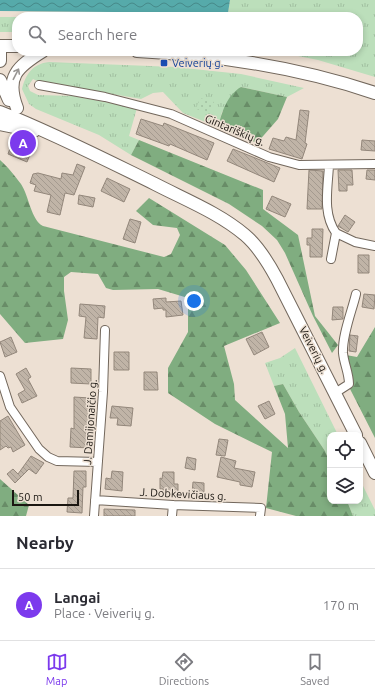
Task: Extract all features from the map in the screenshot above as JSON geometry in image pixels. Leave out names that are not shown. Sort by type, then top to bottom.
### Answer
[{"type":"main road","points":[[0,61],[0,46],[12,46]]},
{"type":"main road","points":[[17,108],[11,87],[14,78],[26,62],[35,56]]},
{"type":"main road","points":[[197,56],[233,59],[278,67],[314,75],[375,94]]},
{"type":"main road","points":[[0,72],[0,80],[6,95],[17,108],[47,132]]},
{"type":"main road","name":"Veiverių g.","points":[[0,112],[47,132],[209,212],[231,224],[246,236],[268,262],[354,432]]},
{"type":"main road","points":[[0,116],[14,128]]},
{"type":"main road","name":"Veiverių g.","points":[[0,124],[14,128],[47,132]]},
{"type":"main road","points":[[363,449],[375,473]]},
{"type":"street","name":"Gintariškių g.","points":[[39,84],[105,97],[171,114],[269,157],[286,162],[299,165],[375,164]]},
{"type":"street","points":[[329,165],[327,215],[330,225],[336,233],[355,242],[375,246]]},
{"type":"street","points":[[331,259],[336,233]]},
{"type":"street","points":[[335,393],[349,384],[343,353],[344,341],[356,294]]},
{"type":"street","name":"J. Damijonaičio g.","points":[[94,516],[105,330]]},
{"type":"street","points":[[0,376],[10,407],[39,449],[57,460],[98,462]]},
{"type":"street","name":"J. Dobkevičiaus g.","points":[[95,500],[173,505],[261,508],[260,516]]},
{"type":"street","points":[[172,516],[173,505]]},
{"type":"green space","points":[[230,0],[375,0],[375,77],[318,60],[298,56],[363,56],[363,12],[228,12]]},
{"type":"green space","points":[[0,17],[12,17],[12,32],[0,32]]},
{"type":"green space","points":[[49,62],[175,67],[241,74],[304,88],[287,97],[241,87],[222,112],[218,127],[183,113],[163,92],[153,93],[141,99],[37,81],[33,79],[28,86],[30,91],[38,95],[73,96],[137,108],[129,136],[139,140],[131,155],[99,135],[36,109],[29,104],[22,89],[28,74],[34,67]]},
{"type":"green space","points":[[241,87],[287,97],[278,119],[257,143],[218,127],[223,110],[229,99],[236,90]]},
{"type":"green space","points":[[200,98],[214,102],[210,113],[196,109]]},
{"type":"green space","points":[[139,140],[263,190],[263,209],[298,235],[315,316],[338,345],[332,353],[313,316],[285,253],[277,240],[262,226],[229,204],[131,155]]},
{"type":"green space","points":[[0,160],[21,184],[36,219],[43,226],[164,257],[171,254],[180,235],[177,228],[153,225],[136,211],[149,198],[225,245],[246,270],[280,323],[224,346],[234,384],[235,400],[288,448],[285,414],[274,386],[283,384],[327,456],[327,504],[348,504],[353,516],[296,516],[266,508],[272,452],[215,424],[168,393],[168,368],[188,332],[188,298],[158,289],[113,290],[106,288],[98,274],[71,272],[64,277],[64,291],[68,320],[63,339],[25,343],[0,314]]},
{"type":"green space","points":[[375,327],[375,438],[349,387],[346,355],[357,357]]},
{"type":"green space","points":[[295,348],[337,432],[327,432],[327,456],[283,384],[274,386],[265,363],[280,358]]},
{"type":"green space","points":[[0,479],[29,505],[26,516],[0,516]]},
{"type":"green space","points":[[363,486],[375,510],[375,516],[353,516],[348,504],[363,504]]},
{"type":"water","points":[[0,0],[230,0],[228,12],[0,11]]},
{"type":"building","points":[[300,110],[309,111],[305,143],[307,144],[302,159],[269,149],[273,138],[284,141],[286,137],[296,140]]},
{"type":"building","points":[[141,119],[163,126],[164,123],[214,143],[207,160],[170,144],[169,146],[136,134]]},
{"type":"building","points":[[13,140],[33,147],[27,162],[8,154]]},
{"type":"building","points":[[362,140],[375,141],[375,151],[361,150]]},
{"type":"building","points":[[233,149],[280,168],[274,182],[227,161]]},
{"type":"building","points":[[77,164],[85,167],[74,195],[65,193],[60,215],[47,212],[51,195],[34,191],[36,185],[30,183],[33,174],[38,173],[61,179],[62,173],[73,175]]},
{"type":"building","points":[[309,170],[323,171],[322,209],[307,209]]},
{"type":"building","points":[[338,170],[352,170],[353,185],[347,185],[347,191],[339,191]]},
{"type":"building","points":[[367,170],[375,170],[375,180],[366,179]]},
{"type":"building","points":[[107,178],[130,189],[124,202],[101,191]]},
{"type":"building","points":[[79,195],[95,198],[93,207],[78,204]]},
{"type":"building","points":[[272,196],[291,204],[285,217],[266,209]]},
{"type":"building","points":[[345,215],[355,222],[348,232],[338,226]]},
{"type":"building","points":[[130,219],[141,222],[135,243],[123,239]]},
{"type":"building","points":[[312,229],[323,229],[322,257],[310,257],[310,245],[307,245],[307,238],[312,238]]},
{"type":"building","points":[[358,255],[369,255],[369,273],[358,273]]},
{"type":"building","points":[[364,294],[375,295],[374,309],[362,307]]},
{"type":"building","points":[[166,298],[166,302],[181,301],[183,315],[166,317],[166,310],[163,310],[163,308],[154,309],[153,299]]},
{"type":"building","points":[[80,304],[105,306],[104,318],[98,317],[97,339],[84,338],[86,317],[79,316]]},
{"type":"building","points":[[333,307],[343,307],[343,319],[332,320]]},
{"type":"building","points":[[262,332],[269,347],[254,355],[246,339]]},
{"type":"building","points":[[350,335],[358,336],[356,352],[349,351]]},
{"type":"building","points":[[11,337],[17,352],[5,357],[0,342]]},
{"type":"building","points":[[114,352],[129,352],[129,370],[114,370]]},
{"type":"building","points":[[26,368],[31,377],[28,379],[37,396],[22,403],[18,394],[25,390],[16,374]]},
{"type":"building","points":[[71,368],[91,369],[91,384],[71,383]]},
{"type":"building","points":[[144,372],[157,372],[158,390],[144,390]]},
{"type":"building","points":[[74,397],[90,398],[89,448],[70,447],[71,428],[74,429]]},
{"type":"building","points":[[269,401],[275,414],[265,419],[258,406]]},
{"type":"building","points":[[112,406],[133,408],[131,426],[117,425],[118,418],[110,418]]},
{"type":"building","points":[[8,416],[25,445],[13,452],[11,447],[8,448],[6,446],[0,450],[0,421]]},
{"type":"building","points":[[219,439],[228,440],[225,456],[216,455]]},
{"type":"building","points":[[31,456],[44,463],[36,474],[29,469],[15,483],[7,474],[13,469],[18,474]]},
{"type":"building","points":[[187,457],[196,459],[195,470],[185,468]]},
{"type":"building","points":[[221,457],[236,461],[234,468],[255,472],[252,487],[240,485],[240,482],[217,477]]},
{"type":"building","points":[[74,471],[86,471],[86,487],[83,487],[82,513],[67,512],[68,498],[73,498]]},
{"type":"building","points":[[112,471],[123,472],[122,491],[105,489],[106,478],[111,479]]},
{"type":"building","points":[[163,472],[174,472],[174,484],[178,484],[178,493],[163,492],[163,489],[160,489],[160,478],[162,479]]},
{"type":"building","points":[[193,482],[204,483],[204,494],[192,494]]},
{"type":"building","points":[[104,509],[135,510],[135,516],[104,516]]},
{"type":"place","name":"Veiverių g.","points":[[164,63]]},
{"type":"place","name":"Langai","points":[[23,143]]}]
